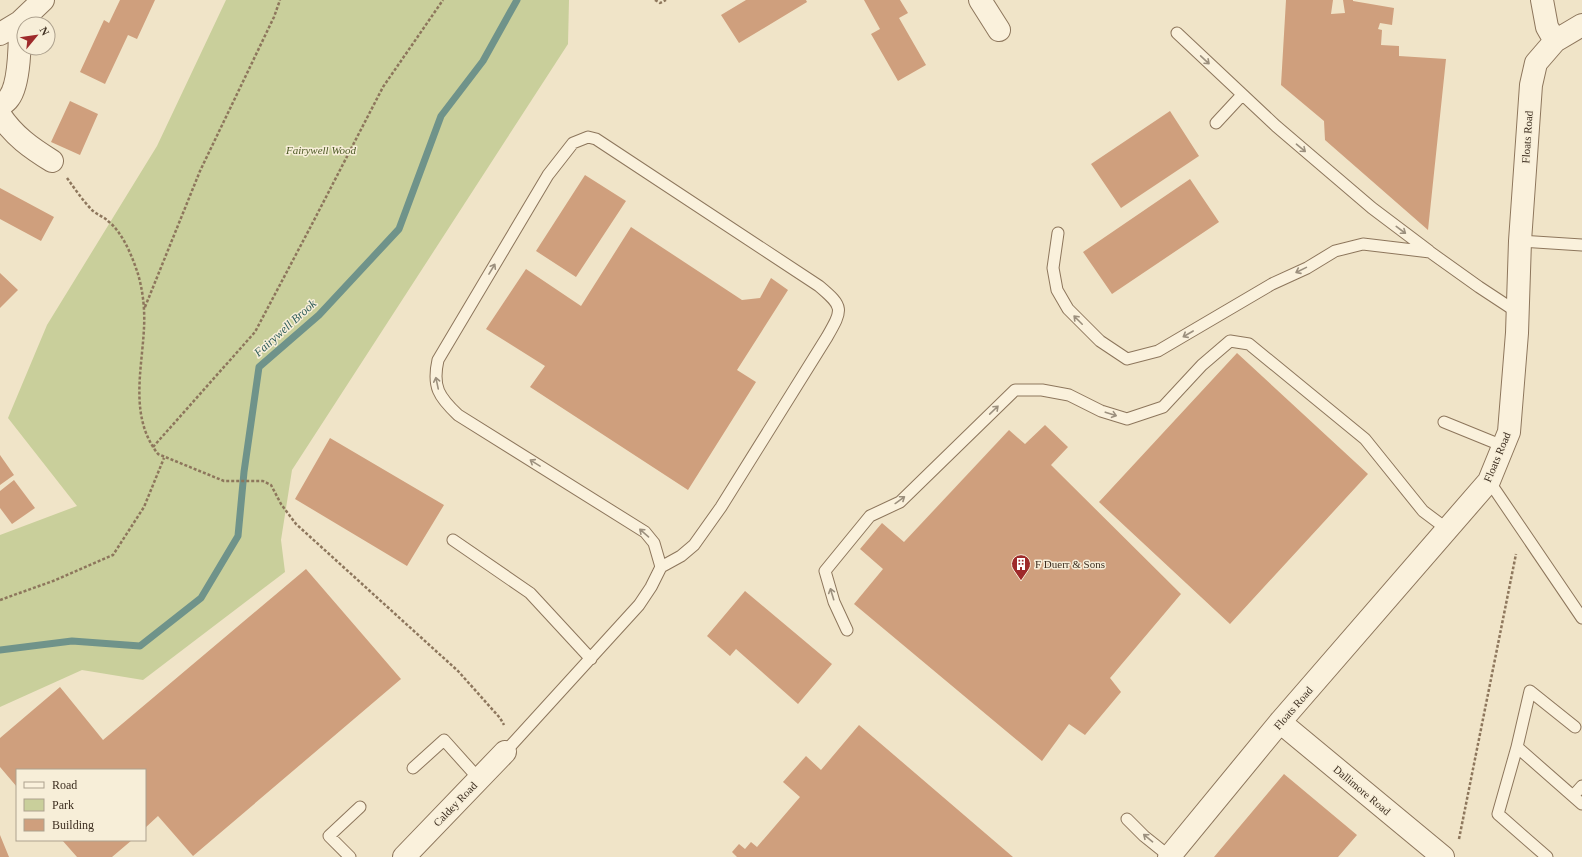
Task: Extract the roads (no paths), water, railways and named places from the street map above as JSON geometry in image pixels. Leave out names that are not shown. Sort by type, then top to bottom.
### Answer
[{"type":"street","points":[[26,16],[43,0]]},
{"type":"street","points":[[980,0],[999,30]]},
{"type":"street","points":[[1542,0],[1547,27],[1555,41]]},
{"type":"street","points":[[0,34],[16,24]]},
{"type":"street","name":"Floats Road","points":[[1169,856],[1280,722],[1489,481],[1509,432],[1531,86],[1536,62],[1555,41],[1582,25]]},
{"type":"street","points":[[0,106],[9,98],[15,82],[18,56]]},
{"type":"street","points":[[0,115],[13,133],[29,147],[52,161]]},
{"type":"street","name":"Dallimore Road","points":[[1280,722],[1443,857]]},
{"type":"street","name":"Caldey Road","points":[[404,857],[505,752]]},
{"type":"lane","points":[[1177,33],[1276,126],[1372,208],[1430,252],[1517,312]]},
{"type":"lane","points":[[1216,123],[1242,94]]},
{"type":"lane","points":[[505,752],[639,605],[662,567],[681,556],[694,545],[721,507],[827,337],[838,318],[840,308],[835,300],[819,286],[596,139],[588,137],[573,143],[548,175],[438,360],[435,373],[437,386],[443,402],[458,415],[644,532],[654,543],[662,567]]},
{"type":"lane","points":[[1058,233],[1054,268],[1057,290],[1060,296],[1068,309],[1100,341],[1127,359],[1158,351],[1272,284],[1307,268],[1335,251],[1363,244],[1430,252]]},
{"type":"lane","points":[[1520,241],[1582,245]]},
{"type":"lane","points":[[846,630],[834,602],[825,571],[870,516],[900,502],[1015,390],[1042,390],[1069,395],[1101,411],[1127,419],[1162,407],[1202,365],[1230,341],[1249,344],[1365,439],[1423,511],[1448,529]]},
{"type":"lane","points":[[1444,422],[1503,446]]},
{"type":"lane","points":[[1489,481],[1582,618]]},
{"type":"lane","points":[[453,540],[530,593],[591,659]]},
{"type":"lane","points":[[1547,857],[1498,814],[1517,747],[1530,691],[1575,727]]},
{"type":"lane","points":[[413,768],[444,740],[479,779]]},
{"type":"lane","points":[[1517,747],[1582,804]]},
{"type":"lane","points":[[1573,796],[1582,786]]},
{"type":"lane","points":[[350,857],[329,836],[360,807]]},
{"type":"lane","points":[[1127,819],[1144,836],[1169,856]]},
{"type":"waterway","name":"Fairywell Brook","points":[[0,650],[72,641],[140,646],[201,598],[238,536],[244,472],[259,367],[319,315],[399,229],[441,116],[483,61],[517,0]]},
{"type":"place","name":"F Duerr & Sons","points":[[1021,581]]},
{"type":"park label","name":"Fairywell Wood","points":[[321,150]]}]
